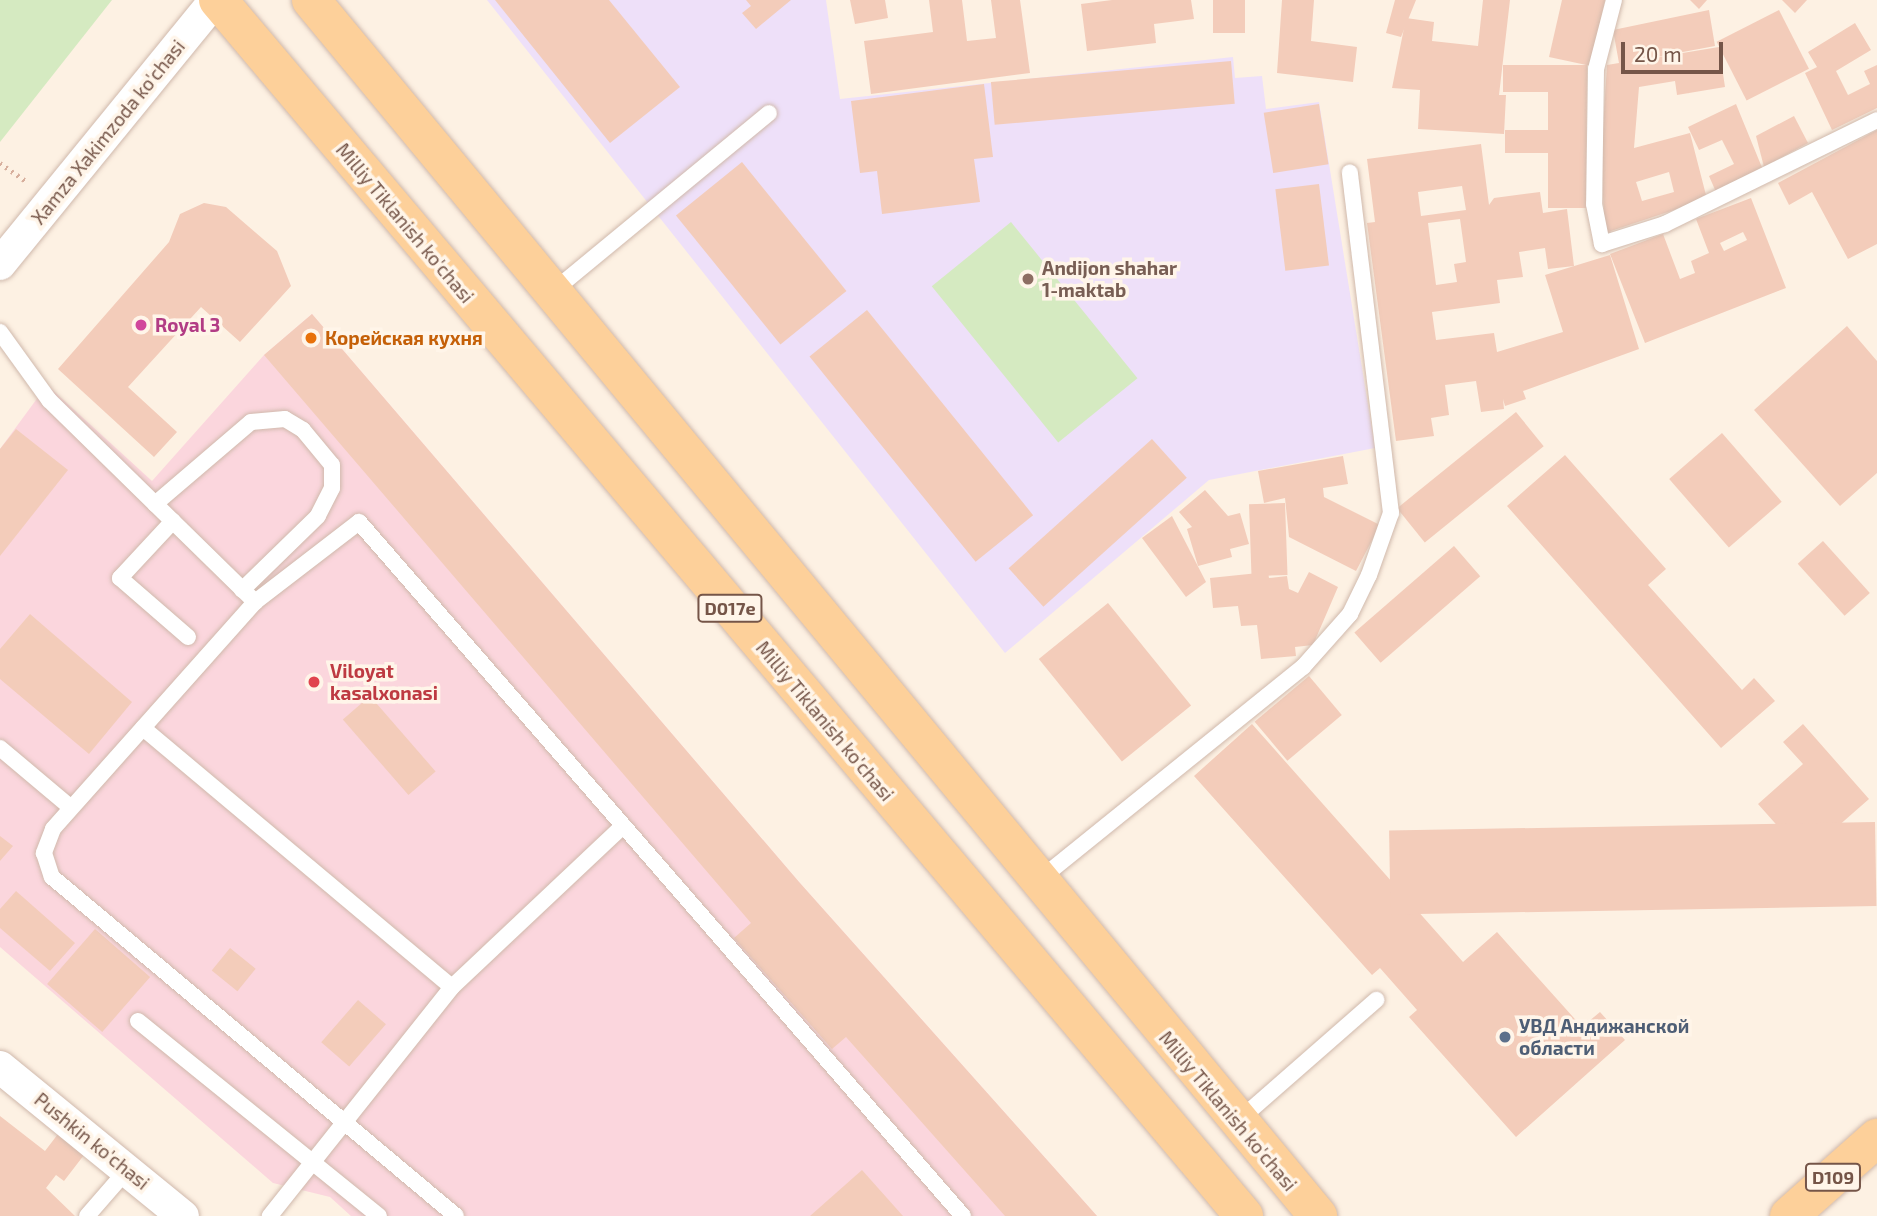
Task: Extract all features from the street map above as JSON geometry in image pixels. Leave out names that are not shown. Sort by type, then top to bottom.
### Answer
[{"type":"main road","name":"Milliy Tiklanish ko'chasi","points":[[216,0],[1244,1216]]},
{"type":"main road","name":"Milliy Tiklanish ko'chasi","points":[[311,0],[1236,1122],[1318,1216]]},
{"type":"main road","name":"D109","points":[[1789,1216],[1877,1138]]},
{"type":"street","name":"Xamza Xakimzoda ko'chasi","points":[[0,264],[216,0]]},
{"type":"street","name":"Pushkin ko'chasi","points":[[0,1066],[127,1170],[166,1210]]},
{"type":"lane","points":[[1614,0],[1596,69],[1594,204],[1602,244],[1665,224],[1877,120]]},
{"type":"lane","points":[[552,292],[769,113]]},
{"type":"lane","points":[[1038,882],[1303,667],[1350,614],[1369,575],[1391,513],[1350,172]]},
{"type":"lane","points":[[0,332],[49,400],[255,602]]},
{"type":"lane","points":[[155,503],[251,422],[285,419],[303,430],[332,465],[332,488],[318,516],[242,590]]},
{"type":"lane","points":[[173,521],[120,578],[188,637]]},
{"type":"lane","points":[[456,1216],[340,1122],[52,877],[44,853],[70,807],[255,602],[359,522],[962,1216]]},
{"type":"lane","points":[[143,728],[452,987]]},
{"type":"lane","points":[[0,748],[70,807]]},
{"type":"lane","points":[[270,1216],[316,1164],[340,1122],[452,987],[623,826]]},
{"type":"lane","points":[[1236,1122],[1376,1000]]},
{"type":"lane","points":[[138,1021],[379,1216]]},
{"type":"lane","points":[[87,1216],[127,1170]]},
{"type":"shaded area","name":"Andijon shahar 1-maktab","points":[[487,0],[826,0],[840,99],[1233,57],[1235,78],[1262,76],[1266,109],[1319,102],[1375,448],[1209,480],[1005,653]]},
{"type":"shaded area","name":"Viloyat kasalxonasi","points":[[312,314],[799,882],[1097,1216],[351,1216],[330,1197],[273,1183],[0,947],[0,449],[47,385],[152,481],[264,355]]},
{"type":"green space","points":[[0,0],[112,0],[0,142]]},
{"type":"green space","points":[[1011,222],[1137,378],[1058,442],[932,286]]},
{"type":"building","points":[[495,0],[609,0],[680,87],[610,143]]},
{"type":"building","points":[[746,0],[791,0],[756,29],[742,13],[751,6]]},
{"type":"building","points":[[850,0],[885,0],[888,18],[855,24]]},
{"type":"building","points":[[929,0],[962,0],[967,41],[996,38],[991,0],[1020,0],[1030,73],[871,94],[864,41],[933,32]]},
{"type":"building","points":[[1112,0],[1191,0],[1194,19],[1154,24],[1156,43],[1087,51],[1081,4]]},
{"type":"building","points":[[1213,0],[1245,0],[1245,33],[1213,33]]},
{"type":"building","points":[[1282,0],[1314,0],[1311,41],[1357,47],[1353,82],[1277,73]]},
{"type":"building","points":[[1395,0],[1416,0],[1401,37],[1386,33]]},
{"type":"building","points":[[1483,0],[1510,0],[1499,95],[1506,95],[1504,134],[1418,129],[1420,90],[1392,88],[1406,18],[1434,22],[1432,41],[1478,46]]},
{"type":"building","points":[[1562,0],[1605,0],[1591,66],[1549,57]]},
{"type":"building","points":[[1690,0],[1707,0],[1699,9]]},
{"type":"building","points":[[1782,0],[1807,0],[1795,13]]},
{"type":"building","points":[[1709,10],[1715,46],[1640,60],[1719,47],[1725,87],[1677,95],[1675,81],[1639,87],[1634,148],[1690,133],[1707,199],[1605,233],[1601,158],[1607,65],[1619,63],[1613,30]],"holes":[[[1669,172],[1674,192],[1642,201],[1636,182]]]},
{"type":"building","points":[[1779,10],[1809,69],[1747,101],[1717,42]]},
{"type":"building","points":[[1855,23],[1871,50],[1836,71],[1848,95],[1870,84],[1864,71],[1877,65],[1877,108],[1832,130],[1805,73],[1817,67],[1808,52]]},
{"type":"building","points":[[1231,61],[1235,104],[995,125],[991,82]]},
{"type":"building","points":[[1503,65],[1587,65],[1586,208],[1548,208],[1548,153],[1505,153],[1505,130],[1548,130],[1548,92],[1503,92]]},
{"type":"building","points":[[984,84],[993,157],[974,159],[980,202],[882,214],[877,171],[860,173],[851,101]]},
{"type":"building","points":[[1319,104],[1329,164],[1273,173],[1264,113]]},
{"type":"building","points":[[1736,104],[1763,170],[1716,192],[1709,176],[1734,164],[1722,140],[1699,150],[1688,127]]},
{"type":"building","points":[[1794,116],[1808,143],[1764,167],[1756,136]]},
{"type":"building","points":[[1877,130],[1877,244],[1848,259],[1812,192],[1789,205],[1778,183]]},
{"type":"building","points":[[1481,144],[1489,205],[1494,198],[1540,192],[1543,213],[1567,209],[1574,266],[1548,269],[1545,248],[1519,252],[1523,277],[1497,280],[1500,303],[1432,312],[1436,340],[1494,333],[1497,352],[1563,332],[1545,275],[1610,255],[1639,349],[1523,391],[1526,399],[1505,406],[1503,399],[1504,409],[1481,412],[1476,381],[1445,385],[1449,415],[1431,418],[1434,436],[1396,441],[1367,223],[1375,222],[1367,159]],"holes":[[[1462,186],[1466,210],[1421,216],[1418,192]],[[1460,219],[1466,262],[1454,264],[1457,282],[1436,285],[1428,223]]]},
{"type":"building","points":[[742,162],[846,291],[780,344],[676,215]]},
{"type":"building","points":[[1319,184],[1329,265],[1285,271],[1275,189]]},
{"type":"building","points":[[1751,198],[1786,288],[1645,343],[1610,254],[1663,234],[1680,279],[1695,273],[1691,261],[1709,253],[1696,219]],"holes":[[[1743,232],[1747,240],[1724,251],[1720,243]]]},
{"type":"building","name":"Royal 3","points":[[204,203],[226,207],[277,251],[291,286],[240,342],[201,307],[128,387],[177,432],[154,457],[58,369],[169,242],[180,214]]},
{"type":"building","points":[[867,310],[1033,515],[976,562],[809,357]]},
{"type":"building","points":[[312,314],[799,882],[1097,1216],[1005,1216],[846,1037],[832,1049],[734,938],[751,923],[264,355]]},
{"type":"building","points":[[1847,326],[1877,361],[1877,473],[1840,506],[1754,410]]},
{"type":"building","points":[[1516,412],[1544,446],[1425,542],[1397,508]]},
{"type":"building","points":[[16,429],[68,470],[0,556],[0,449]]},
{"type":"building","points":[[1722,433],[1782,502],[1729,548],[1669,479]]},
{"type":"building","points":[[1152,439],[1187,478],[1043,607],[1009,568]]},
{"type":"building","points":[[1565,455],[1666,569],[1648,585],[1742,690],[1754,678],[1775,701],[1721,748],[1507,506]]},
{"type":"building","points":[[1343,456],[1348,484],[1323,488],[1324,497],[1380,525],[1356,571],[1289,537],[1285,498],[1264,503],[1258,471]]},
{"type":"building","points":[[1205,490],[1228,516],[1240,513],[1249,544],[1230,549],[1232,557],[1198,566],[1187,529],[1192,527],[1179,512]]},
{"type":"building","points":[[1285,503],[1288,575],[1252,576],[1249,504]]},
{"type":"building","points":[[1172,516],[1206,582],[1186,597],[1142,538]]},
{"type":"building","points":[[1823,541],[1870,593],[1845,616],[1798,564]]},
{"type":"building","points":[[1454,546],[1480,576],[1381,663],[1354,633]]},
{"type":"building","points":[[1268,572],[1269,578],[1287,576],[1289,589],[1298,593],[1309,572],[1338,587],[1313,645],[1295,647],[1296,656],[1261,659],[1257,625],[1241,626],[1238,606],[1213,608],[1210,578]]},
{"type":"building","points":[[1108,603],[1191,706],[1122,762],[1039,659]]},
{"type":"building","points":[[30,614],[132,702],[89,754],[0,679],[0,649]]},
{"type":"building","points":[[1309,676],[1342,715],[1287,761],[1255,722]]},
{"type":"building","points":[[370,696],[436,771],[408,795],[343,720]]},
{"type":"building","points":[[1252,724],[1463,962],[1497,932],[1582,1027],[1600,1012],[1625,1040],[1516,1137],[1409,1017],[1417,1010],[1380,968],[1372,975],[1194,776]]},
{"type":"building","points":[[1803,724],[1869,799],[1804,856],[1758,804],[1803,764],[1783,742]]},
{"type":"building","points":[[1875,822],[1876,906],[1391,914],[1389,830]]},
{"type":"building","points":[[0,836],[13,846],[0,861]]},
{"type":"building","points":[[16,891],[75,943],[50,971],[0,928],[0,909]]},
{"type":"building","points":[[95,929],[150,977],[102,1032],[47,984]]},
{"type":"building","points":[[230,948],[256,969],[237,991],[212,971]]},
{"type":"building","points":[[358,1000],[386,1024],[349,1067],[321,1042]]},
{"type":"building","points":[[0,1116],[45,1151],[58,1134],[84,1155],[64,1181],[56,1175],[46,1188],[75,1216],[0,1216]]},
{"type":"building","points":[[862,1170],[903,1216],[810,1216]]},
{"type":"place","name":"Andijon shahar 1-maktab","points":[[1028,279]]},
{"type":"place","name":"Royal 3","points":[[141,325]]},
{"type":"place","name":"Корейская кухня","points":[[311,338]]},
{"type":"place","name":"Viloyat kasalxonasi","points":[[314,682]]},
{"type":"place","name":"УВД Андижанской области","points":[[1505,1037]]}]
